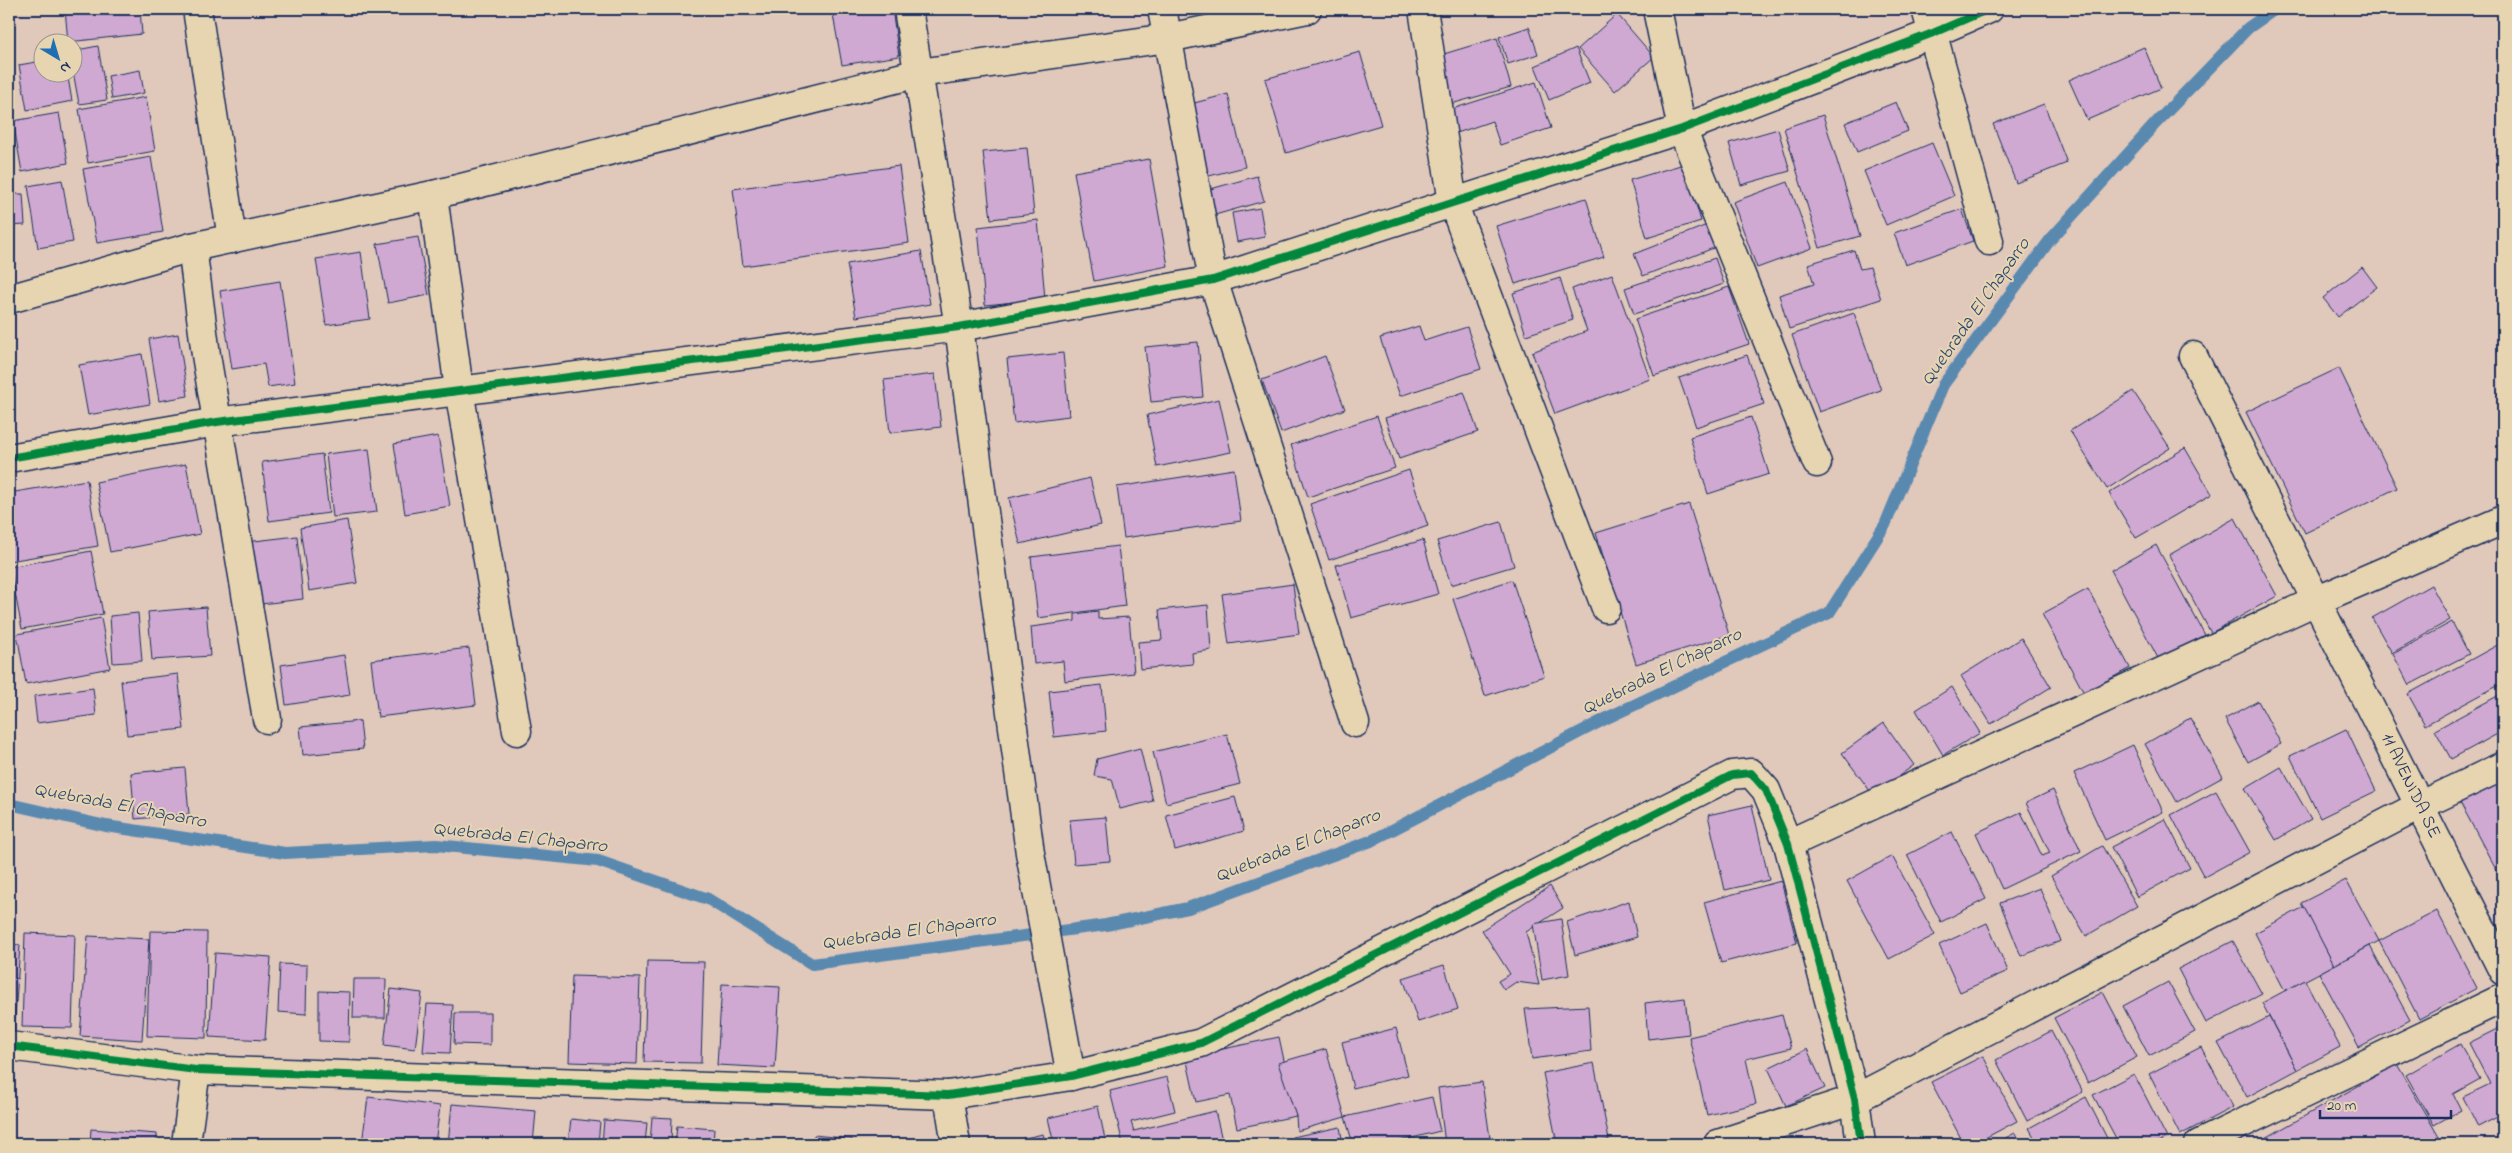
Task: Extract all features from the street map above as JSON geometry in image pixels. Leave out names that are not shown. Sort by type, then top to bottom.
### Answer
[{"type":"street","points":[[197,9],[232,238]]},
{"type":"street","points":[[908,9],[959,327],[1030,853],[1071,1076]]},
{"type":"street","points":[[1162,9],[1213,280],[1355,723]]},
{"type":"street","points":[[9,299],[192,247],[433,195],[919,73],[1168,38],[1307,9]]},
{"type":"street","points":[[1423,9],[1453,203],[1606,608]]},
{"type":"street","points":[[1657,9],[1682,129],[1817,464]]},
{"type":"street","points":[[9,458],[217,422],[959,327],[1213,280],[1682,129],[1929,21],[1989,9]]},
{"type":"street","points":[[1929,21],[1988,241]]},
{"type":"street","points":[[433,195],[459,390],[517,731]]},
{"type":"street","points":[[192,247],[206,355],[267,719]]},
{"type":"street","name":"11 AVENIDA SE","points":[[2193,356],[2318,600],[2419,806],[2503,971]]},
{"type":"street","points":[[1788,844],[2318,600],[2503,520]]},
{"type":"street","points":[[1718,1144],[1855,1099],[2419,806],[2503,766]]},
{"type":"street","points":[[9,1046],[196,1070],[948,1095],[1071,1076],[1201,1043],[1732,775],[1752,773],[1766,790],[1788,844],[1855,1099],[1861,1144]]},
{"type":"street","points":[[2199,1144],[2503,998]]},
{"type":"street","points":[[186,1144],[196,1070]]},
{"type":"street","points":[[948,1095],[956,1144]]},
{"type":"building","points":[[65,9],[140,9],[142,34],[82,40],[82,32],[67,32]]},
{"type":"building","points":[[832,9],[892,9],[899,56],[842,65]]},
{"type":"building","points":[[1046,9],[1068,9],[1047,14]]},
{"type":"building","points":[[1617,14],[1654,57],[1615,91],[1578,49]]},
{"type":"building","points":[[1529,27],[1538,54],[1508,64],[1499,37]]},
{"type":"building","points":[[1497,38],[1511,87],[1451,104],[1437,56]]},
{"type":"building","points":[[98,46],[107,100],[79,104],[75,82],[82,82],[82,49]]},
{"type":"building","points":[[2144,47],[2161,88],[2087,120],[2069,80]]},
{"type":"building","points":[[1576,48],[1590,83],[1549,100],[1535,66]]},
{"type":"building","points":[[1360,52],[1381,125],[1286,153],[1265,79]]},
{"type":"building","points":[[32,63],[32,82],[69,82],[72,101],[27,110],[19,65]]},
{"type":"building","points":[[140,70],[144,93],[112,99],[108,76]]},
{"type":"building","points":[[1536,82],[1551,128],[1500,145],[1492,121],[1457,133],[1449,110]]},
{"type":"building","points":[[1228,94],[1245,167],[1201,178],[1183,106]]},
{"type":"building","points":[[146,97],[155,151],[88,163],[79,109]]},
{"type":"building","points":[[1896,102],[1908,131],[1857,152],[1845,123]]},
{"type":"building","points":[[2044,104],[2067,163],[2016,183],[1993,124]]},
{"type":"building","points":[[59,113],[68,163],[22,172],[13,121]]},
{"type":"building","points":[[1823,115],[1860,236],[1820,248],[1784,128]]},
{"type":"building","points":[[1778,129],[1790,171],[1741,185],[1729,143]]},
{"type":"building","points":[[1932,143],[1954,196],[1886,225],[1864,171]]},
{"type":"building","points":[[1027,148],[1034,214],[991,219],[983,152]]},
{"type":"building","points":[[151,157],[163,232],[97,243],[83,169]]},
{"type":"building","points":[[1149,159],[1168,266],[1094,281],[1074,172]]},
{"type":"building","points":[[1684,164],[1701,221],[1647,238],[1630,180]]},
{"type":"building","points":[[899,166],[909,243],[743,266],[733,189]]},
{"type":"building","points":[[1257,176],[1264,201],[1215,215],[1207,190]]},
{"type":"building","points":[[62,180],[73,242],[38,248],[28,186]]},
{"type":"building","points":[[1788,182],[1812,248],[1757,268],[1733,202]]},
{"type":"building","points":[[9,194],[23,194],[25,225],[9,226]]},
{"type":"building","points":[[1586,198],[1604,257],[1515,284],[1496,226]]},
{"type":"building","points":[[1260,208],[1265,237],[1237,242],[1232,213]]},
{"type":"building","points":[[1962,209],[1973,241],[1905,265],[1894,233]]},
{"type":"building","points":[[1038,220],[1045,299],[985,305],[978,227]]},
{"type":"building","points":[[1707,225],[1716,247],[1643,276],[1634,254]]},
{"type":"building","points":[[418,237],[429,295],[388,303],[377,244]]},
{"type":"building","points":[[1854,250],[1860,269],[1870,267],[1881,299],[1789,329],[1779,295],[1814,284],[1808,264]]},
{"type":"building","points":[[921,251],[930,304],[856,317],[847,264]]},
{"type":"building","points":[[361,252],[370,319],[326,325],[316,259]]},
{"type":"building","points":[[1715,258],[1724,284],[1634,314],[1625,288]]},
{"type":"building","points":[[2362,267],[2377,287],[2338,317],[2323,298]]},
{"type":"building","points":[[1612,274],[1650,379],[1555,414],[1532,352],[1587,331],[1572,289]]},
{"type":"building","points":[[1560,278],[1573,320],[1526,335],[1513,293]]},
{"type":"building","points":[[280,281],[295,383],[268,387],[264,364],[232,369],[220,291]]},
{"type":"building","points":[[1729,287],[1749,344],[1654,376],[1635,319]]},
{"type":"building","points":[[1854,313],[1881,390],[1819,412],[1792,335]]},
{"type":"building","points":[[1419,326],[1424,341],[1467,327],[1481,369],[1400,396],[1380,338]]},
{"type":"building","points":[[178,334],[188,396],[159,401],[149,339]]},
{"type":"building","points":[[1198,342],[1203,397],[1151,402],[1145,347]]},
{"type":"building","points":[[1063,353],[1069,416],[1014,423],[1007,359]]},
{"type":"building","points":[[142,354],[150,404],[88,415],[79,365]]},
{"type":"building","points":[[1747,355],[1764,404],[1696,427],[1679,378]]},
{"type":"building","points":[[1325,356],[1345,409],[1281,433],[1262,380]]},
{"type":"building","points":[[2339,368],[2397,488],[2305,533],[2246,412]]},
{"type":"building","points":[[935,374],[941,427],[890,433],[884,380]]},
{"type":"building","points":[[2133,391],[2170,448],[2107,489],[2070,431]]},
{"type":"building","points":[[1464,392],[1478,432],[1399,459],[1385,418]]},
{"type":"building","points":[[1219,399],[1231,452],[1157,467],[1147,415]]},
{"type":"building","points":[[1377,416],[1395,468],[1308,497],[1291,445]]},
{"type":"building","points":[[1751,417],[1769,474],[1708,494],[1690,437]]},
{"type":"building","points":[[438,436],[450,506],[405,514],[394,444]]},
{"type":"building","points":[[2185,448],[2212,494],[2136,538],[2109,493]]},
{"type":"building","points":[[369,449],[377,512],[333,517],[326,454]]},
{"type":"building","points":[[322,454],[329,513],[269,521],[262,462]]},
{"type":"building","points":[[186,464],[200,534],[110,552],[96,482]]},
{"type":"building","points":[[1234,469],[1241,521],[1124,538],[1117,487]]},
{"type":"building","points":[[1409,470],[1428,526],[1329,560],[1310,504]]},
{"type":"building","points":[[1090,478],[1101,525],[1020,544],[1009,498]]},
{"type":"building","points":[[87,480],[98,546],[9,561],[9,493]]},
{"type":"building","points":[[1689,504],[1729,635],[1636,664],[1596,533]]},
{"type":"building","points":[[2235,518],[2277,596],[2211,633],[2169,555]]},
{"type":"building","points":[[347,520],[357,583],[309,591],[300,528]]},
{"type":"building","points":[[1501,522],[1514,566],[1451,585],[1437,541]]},
{"type":"building","points":[[297,536],[303,599],[253,605],[246,542]]},
{"type":"building","points":[[1423,540],[1438,594],[1351,618],[1336,565]]},
{"type":"building","points":[[2156,545],[2205,635],[2159,660],[2111,570]]},
{"type":"building","points":[[1118,546],[1125,606],[1038,618],[1031,557]]},
{"type":"building","points":[[91,551],[103,614],[22,629],[10,567]]},
{"type":"building","points":[[1512,580],[1544,676],[1485,696],[1453,599]]},
{"type":"building","points":[[1293,584],[1299,634],[1229,644],[1222,594]]},
{"type":"building","points":[[2431,585],[2450,620],[2392,653],[2372,618]]},
{"type":"building","points":[[2088,589],[2130,668],[2084,693],[2042,614]]},
{"type":"building","points":[[1208,605],[1211,650],[1192,653],[1193,664],[1140,669],[1138,642],[1162,640],[1159,610]]},
{"type":"building","points":[[206,607],[210,656],[152,660],[148,612]]},
{"type":"building","points":[[1098,611],[1098,619],[1129,617],[1134,673],[1065,681],[1063,661],[1034,664],[1031,627],[1075,621],[1075,614]]},
{"type":"building","points":[[138,613],[142,661],[113,663],[110,616]]},
{"type":"building","points":[[101,618],[110,668],[26,684],[17,634]]},
{"type":"building","points":[[2452,622],[2469,654],[2409,685],[2393,654]]},
{"type":"building","points":[[2021,638],[2051,687],[1991,724],[1961,676]]},
{"type":"building","points":[[2503,642],[2503,683],[2425,725],[2408,694]]},
{"type":"building","points":[[469,648],[476,705],[378,717],[371,660]]},
{"type":"building","points":[[344,655],[350,695],[286,705],[281,665]]},
{"type":"building","points":[[178,674],[184,729],[127,735],[121,681]]},
{"type":"building","points":[[1102,685],[1106,731],[1054,737],[1049,691]]},
{"type":"building","points":[[1952,687],[1980,733],[1943,755],[1916,710]]},
{"type":"building","points":[[93,688],[96,715],[37,723],[34,696]]},
{"type":"building","points":[[2503,693],[2503,731],[2451,759],[2435,730]]},
{"type":"building","points":[[2258,701],[2281,744],[2248,762],[2225,719]]},
{"type":"building","points":[[2190,718],[2223,777],[2177,802],[2145,744]]},
{"type":"building","points":[[360,721],[363,749],[303,755],[300,727]]},
{"type":"building","points":[[1884,723],[1914,765],[1873,795],[1842,753]]},
{"type":"building","points":[[2346,729],[2376,791],[2320,818],[2290,756]]},
{"type":"building","points":[[1227,734],[1240,784],[1166,803],[1153,752]]},
{"type":"building","points":[[2133,745],[2163,812],[2105,840],[2074,773]]},
{"type":"building","points":[[1140,748],[1153,801],[1120,809],[1112,779],[1094,776],[1097,759]]},
{"type":"building","points":[[2281,767],[2311,819],[2276,840],[2245,788]]},
{"type":"building","points":[[185,768],[189,814],[135,819],[131,773]]},
{"type":"building","points":[[2503,779],[2503,881],[2502,881],[2460,802]]},
{"type":"building","points":[[2053,790],[2081,851],[2002,889],[1976,833],[2021,812],[2042,856],[2050,853],[2026,803]]},
{"type":"building","points":[[2216,791],[2250,852],[2204,877],[2171,815]]},
{"type":"building","points":[[1235,797],[1244,831],[1175,850],[1166,815]]},
{"type":"building","points":[[1752,805],[1769,880],[1725,890],[1708,815]]},
{"type":"building","points":[[1106,817],[1110,861],[1074,864],[1070,820]]},
{"type":"building","points":[[2165,819],[2190,868],[2137,897],[2111,847]]},
{"type":"building","points":[[1952,832],[1986,899],[1941,922],[1907,855]]},
{"type":"building","points":[[2102,846],[2137,906],[2086,936],[2051,876]]},
{"type":"building","points":[[1892,856],[1935,935],[1889,959],[1847,881]]},
{"type":"building","points":[[2346,880],[2379,941],[2334,965],[2301,903]]},
{"type":"building","points":[[1781,881],[1797,943],[1721,963],[1704,902]]},
{"type":"building","points":[[1550,886],[1563,908],[1526,932],[1539,985],[1516,982],[1504,990],[1498,981],[1510,974],[1482,930]]},
{"type":"building","points":[[2040,888],[2061,941],[2021,956],[2000,903]]},
{"type":"building","points":[[1629,901],[1637,937],[1575,955],[1567,922]]},
{"type":"building","points":[[2304,907],[2334,965],[2285,991],[2255,933]]},
{"type":"building","points":[[2437,911],[2477,988],[2419,1019],[2379,941]]},
{"type":"building","points":[[1561,919],[1569,975],[1542,980],[1533,924]]},
{"type":"building","points":[[1987,923],[2008,971],[1960,992],[1939,945]]},
{"type":"building","points":[[150,931],[207,932],[206,1038],[147,1036]]},
{"type":"building","points":[[25,933],[75,935],[72,1028],[22,1027]]},
{"type":"building","points":[[88,936],[149,939],[142,1040],[80,1036]]},
{"type":"building","points":[[2233,941],[2262,994],[2206,1023],[2178,969]]},
{"type":"building","points":[[9,944],[20,945],[14,1031],[9,1031]]},
{"type":"building","points":[[2370,946],[2410,1020],[2359,1047],[2319,973]]},
{"type":"building","points":[[215,953],[271,957],[265,1040],[209,1037]]},
{"type":"building","points":[[647,961],[704,962],[701,1063],[644,1062]]},
{"type":"building","points":[[280,964],[307,965],[306,1014],[278,1012]]},
{"type":"building","points":[[1444,965],[1458,1009],[1418,1022],[1403,978]]},
{"type":"building","points":[[572,976],[640,978],[637,1064],[569,1062]]},
{"type":"building","points":[[354,979],[386,979],[385,1018],[353,1018]]},
{"type":"building","points":[[2305,980],[2340,1047],[2297,1070],[2262,1003]]},
{"type":"building","points":[[2168,982],[2195,1032],[2149,1056],[2123,1006]]},
{"type":"building","points":[[722,984],[780,987],[775,1068],[717,1065]]},
{"type":"building","points":[[391,989],[422,993],[415,1049],[384,1045]]},
{"type":"building","points":[[319,991],[350,992],[349,1042],[319,1041]]},
{"type":"building","points":[[2103,992],[2137,1057],[2088,1083],[2054,1018]]},
{"type":"building","points":[[1685,998],[1689,1034],[1648,1039],[1645,1003]]},
{"type":"building","points":[[427,1004],[453,1005],[450,1053],[423,1052]]},
{"type":"building","points":[[1588,1006],[1591,1051],[1532,1059],[1525,1009]]},
{"type":"building","points":[[455,1013],[490,1013],[490,1045],[454,1044]]},
{"type":"building","points":[[1782,1015],[1791,1048],[1746,1059],[1756,1104],[1707,1115],[1689,1037]]},
{"type":"building","points":[[2269,1017],[2297,1070],[2247,1097],[2218,1043]]},
{"type":"building","points":[[2503,1026],[2503,1114],[2478,1127],[2463,1097],[2490,1084],[2469,1043]]},
{"type":"building","points":[[1396,1028],[1408,1075],[1353,1088],[1342,1042]]},
{"type":"building","points":[[2051,1031],[2083,1092],[2027,1121],[1996,1060]]},
{"type":"building","points":[[1279,1037],[1296,1116],[1237,1128],[1230,1095],[1196,1102],[1186,1057]]},
{"type":"building","points":[[2460,1044],[2480,1079],[2453,1094],[2461,1110],[2434,1125],[2406,1075]]},
{"type":"building","points":[[2201,1047],[2233,1107],[2180,1135],[2149,1074]]},
{"type":"building","points":[[1326,1049],[1345,1117],[1297,1131],[1296,1116],[1278,1063]]},
{"type":"building","points":[[1807,1049],[1825,1088],[1786,1106],[1768,1068]]},
{"type":"building","points":[[1983,1056],[2017,1121],[1974,1144],[1964,1144],[1931,1082]]},
{"type":"building","points":[[1594,1063],[1609,1140],[1586,1144],[1557,1144],[1543,1073]]},
{"type":"building","points":[[2397,1064],[2443,1144],[2255,1144]]},
{"type":"building","points":[[2134,1074],[2167,1138],[2155,1144],[2119,1144],[2093,1095]]},
{"type":"building","points":[[1167,1077],[1175,1111],[1131,1122],[1134,1131],[1215,1111],[1223,1144],[1123,1144],[1110,1091]]},
{"type":"building","points":[[1482,1082],[1490,1138],[1445,1144],[1438,1088]]},
{"type":"building","points":[[368,1097],[440,1106],[435,1144],[362,1144]]},
{"type":"building","points":[[1432,1097],[1440,1131],[1388,1144],[1353,1144],[1345,1117]]},
{"type":"building","points":[[2086,1097],[2110,1144],[2038,1144],[2029,1128]]},
{"type":"building","points":[[452,1104],[536,1111],[533,1144],[448,1144]]},
{"type":"building","points":[[1098,1106],[1106,1144],[1054,1144],[1048,1118]]},
{"type":"building","points":[[652,1117],[672,1118],[671,1144],[650,1144]]},
{"type":"building","points":[[571,1119],[600,1122],[598,1144],[568,1144]]},
{"type":"building","points":[[604,1120],[647,1123],[645,1144],[602,1144]]},
{"type":"building","points":[[677,1126],[714,1129],[713,1144],[675,1144]]},
{"type":"building","points":[[1340,1127],[1343,1144],[1294,1144],[1292,1137]]},
{"type":"building","points":[[91,1129],[157,1134],[157,1144],[90,1144]]},
{"type":"building","points":[[2015,1133],[2021,1144],[1994,1144]]},
{"type":"building","points":[[1043,1134],[1046,1144],[998,1144]]},
{"type":"building","points":[[814,1135],[852,1139],[851,1144],[814,1144]]},
{"type":"building","points":[[1282,1137],[1284,1144],[1254,1144]]},
{"type":"waterway","name":"Quebrada El Chaparro","points":[[9,804],[106,826],[285,853],[436,845],[598,861],[708,899],[812,964],[1106,925],[1188,908],[1371,841],[1609,717],[1829,613],[1885,525],[1943,385],[2050,240],[2155,124],[2248,28],[2275,9]]},
{"type":"cycle path","points":[[9,458],[217,422],[959,327],[1213,280],[1682,129],[1933,33],[1989,9]]},
{"type":"cycle path","points":[[9,1046],[196,1070],[948,1095],[1071,1076],[1201,1043],[1732,775],[1751,773],[1766,790],[1788,844],[1855,1099],[1861,1144]]}]
